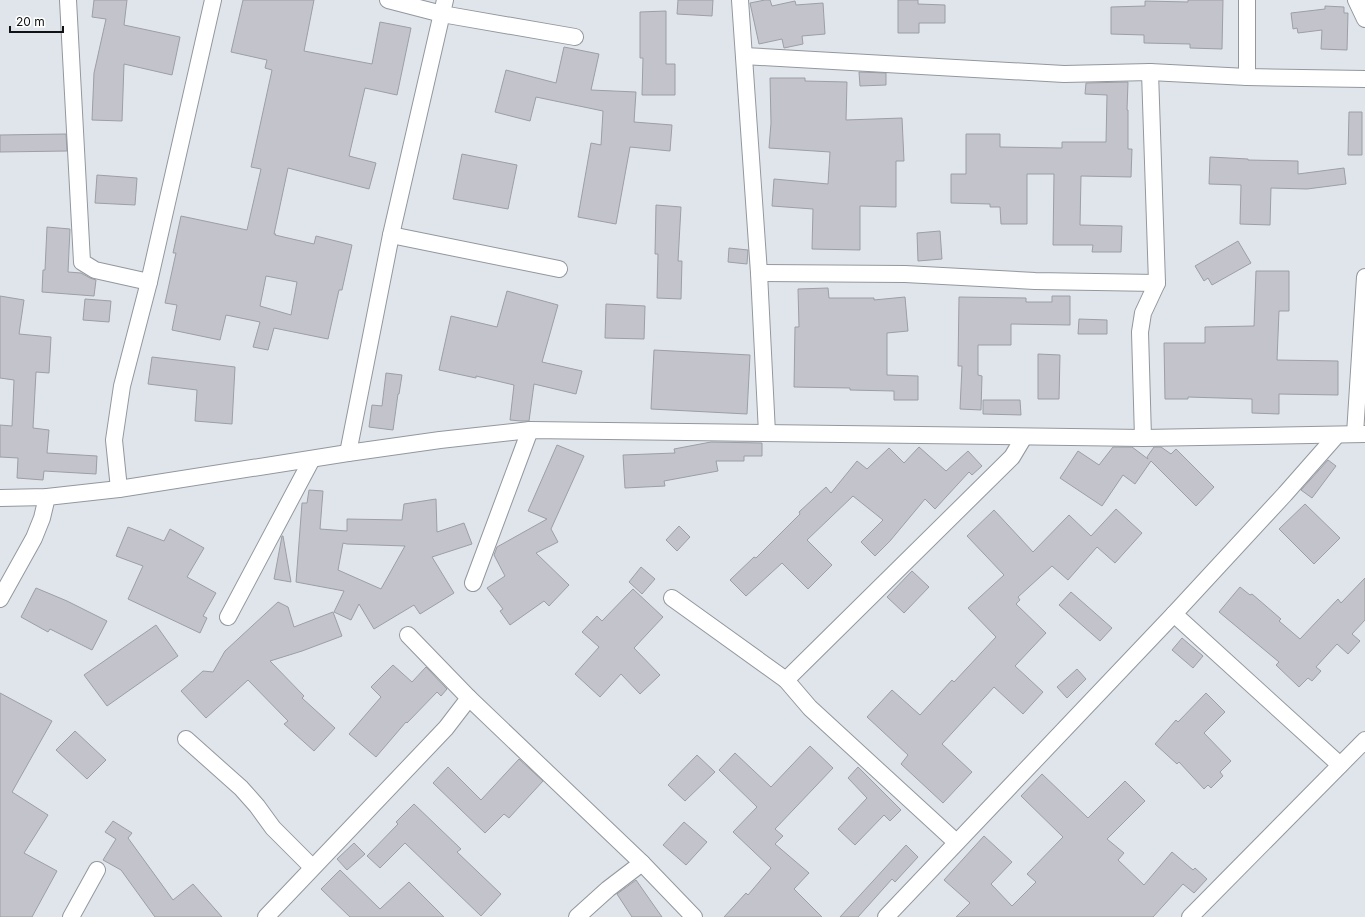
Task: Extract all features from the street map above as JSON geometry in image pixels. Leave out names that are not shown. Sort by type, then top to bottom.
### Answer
[{"type":"street","points":[[68,0],[82,262],[95,270],[149,282]]},
{"type":"street","points":[[119,489],[114,440],[122,386],[149,282],[213,0]]},
{"type":"street","points":[[388,0],[444,7],[575,37]]},
{"type":"street","points":[[740,0],[767,433]]},
{"type":"street","points":[[1247,0],[1247,77]]},
{"type":"street","points":[[1356,0],[1365,19]]},
{"type":"street","points":[[348,453],[391,235],[444,7]]},
{"type":"street","points":[[744,56],[1064,74],[1150,72],[1247,77],[1365,79]]},
{"type":"street","points":[[1143,438],[1140,332],[1143,313],[1157,283],[1150,72]]},
{"type":"street","points":[[391,235],[559,269]]},
{"type":"street","points":[[758,273],[905,274],[1035,281],[1157,283]]},
{"type":"street","points":[[0,498],[47,497],[119,489],[348,453],[440,440],[530,430],[1143,438],[1360,434],[1365,277]]},
{"type":"street","points":[[473,583],[530,430]]},
{"type":"street","points":[[886,917],[1174,614],[1285,494],[1337,435]]},
{"type":"street","points":[[786,680],[1012,457],[1024,437]]},
{"type":"street","points":[[228,618],[312,459]]},
{"type":"street","points":[[0,599],[34,538],[42,518],[47,497]]},
{"type":"street","points":[[672,598],[786,680],[810,708],[956,842]]},
{"type":"street","points":[[1174,614],[1340,765]]},
{"type":"street","points":[[408,635],[469,698],[642,863],[694,917]]},
{"type":"street","points":[[266,917],[446,728],[469,698]]},
{"type":"street","points":[[186,739],[241,788],[258,806],[273,828],[312,867]]},
{"type":"street","points":[[1190,917],[1365,740]]},
{"type":"street","points":[[577,917],[608,889],[642,863]]},
{"type":"street","points":[[71,917],[97,870]]},
{"type":"building","points":[[94,0],[127,0],[124,25],[180,37],[172,75],[124,64],[122,121],[92,120],[94,73],[106,19],[92,17]]},
{"type":"building","points":[[243,0],[314,0],[304,51],[372,64],[380,22],[411,28],[397,95],[365,88],[349,156],[376,163],[369,189],[288,168],[274,234],[314,244],[316,236],[352,245],[342,290],[339,290],[328,339],[274,328],[268,350],[253,347],[260,322],[226,315],[220,340],[172,330],[177,305],[165,303],[176,253],[173,253],[181,216],[247,230],[261,169],[251,167],[272,70],[265,68],[267,60],[231,52]],"holes":[[[266,276],[297,282],[291,315],[260,306]]]},
{"type":"building","points":[[678,0],[713,0],[712,16],[677,14]]},
{"type":"building","points":[[770,0],[772,6],[795,1],[796,5],[823,3],[825,34],[802,36],[803,44],[784,48],[782,39],[759,44],[750,3]]},
{"type":"building","points":[[898,0],[918,0],[918,4],[945,5],[945,23],[919,23],[919,33],[898,33]]},
{"type":"building","points":[[1188,0],[1223,0],[1222,49],[1190,48],[1190,44],[1144,43],[1144,35],[1111,34],[1111,7],[1145,6],[1145,1],[1188,2]]},
{"type":"building","points":[[1325,6],[1344,7],[1344,13],[1348,13],[1347,50],[1321,49],[1322,30],[1298,33],[1297,28],[1293,29],[1291,13],[1325,9]]},
{"type":"building","points":[[666,11],[666,64],[675,64],[675,95],[642,95],[643,58],[640,58],[640,12]]},
{"type":"building","points":[[564,47],[599,54],[591,90],[636,92],[634,122],[672,125],[670,151],[630,147],[616,224],[578,217],[591,143],[601,145],[603,111],[536,97],[530,121],[495,112],[506,70],[556,83]]},
{"type":"building","points":[[859,72],[886,73],[886,85],[860,86]]},
{"type":"building","points":[[770,78],[805,78],[805,81],[847,82],[846,120],[902,118],[904,161],[896,161],[896,207],[860,206],[860,250],[812,249],[813,209],[772,206],[774,179],[828,184],[830,152],[769,148],[771,123]]},
{"type":"building","points":[[1128,82],[1128,149],[1132,149],[1131,177],[1081,176],[1080,225],[1122,226],[1121,252],[1092,252],[1093,245],[1053,245],[1054,174],[1027,174],[1027,224],[1001,224],[1000,207],[990,207],[990,204],[951,203],[951,174],[966,174],[966,134],[1000,134],[1000,147],[1062,148],[1062,142],[1106,142],[1107,95],[1085,94],[1086,83]]},
{"type":"building","points":[[1349,112],[1362,112],[1362,155],[1348,155]]},
{"type":"building","points":[[66,134],[67,151],[0,152],[0,135]]},
{"type":"building","points":[[462,154],[517,165],[508,209],[453,199]]},
{"type":"building","points":[[1210,157],[1248,160],[1298,161],[1298,174],[1344,168],[1346,184],[1307,189],[1271,188],[1270,225],[1240,224],[1241,185],[1209,184]]},
{"type":"building","points":[[97,175],[137,178],[135,205],[95,203]]},
{"type":"building","points":[[656,205],[681,207],[678,261],[682,261],[681,299],[657,298],[658,254],[655,254]]},
{"type":"building","points":[[47,227],[70,229],[68,272],[81,273],[96,280],[94,296],[42,292],[43,270],[45,270]]},
{"type":"building","points":[[940,231],[942,259],[918,261],[917,233]]},
{"type":"building","points":[[1238,241],[1251,263],[1212,285],[1208,278],[1204,281],[1195,266]]},
{"type":"building","points":[[729,248],[748,250],[747,264],[728,262]]},
{"type":"building","points":[[1256,271],[1289,271],[1289,311],[1279,311],[1277,360],[1338,361],[1338,395],[1279,394],[1279,414],[1252,413],[1252,399],[1188,397],[1188,399],[1165,399],[1164,343],[1205,343],[1205,327],[1254,326]]},
{"type":"building","points":[[828,288],[829,298],[874,298],[874,300],[905,297],[908,331],[887,333],[887,375],[918,376],[918,400],[894,400],[894,391],[850,390],[850,388],[794,387],[795,327],[799,327],[798,289]]},
{"type":"building","points":[[507,291],[558,305],[542,362],[582,371],[576,394],[534,384],[529,421],[510,420],[514,385],[476,376],[476,378],[439,370],[451,316],[497,327]]},
{"type":"building","points":[[0,296],[24,300],[19,334],[51,337],[49,373],[36,372],[33,428],[49,430],[47,453],[97,456],[96,474],[44,471],[43,480],[17,478],[18,458],[0,457],[0,425],[12,426],[14,380],[0,378]]},
{"type":"building","points":[[1052,296],[1070,296],[1070,325],[1011,324],[1011,345],[978,345],[978,375],[982,376],[981,410],[960,409],[962,366],[958,366],[959,297],[1026,298],[1026,302],[1052,302]]},
{"type":"building","points":[[85,299],[111,301],[109,322],[83,320]]},
{"type":"building","points":[[606,304],[645,306],[644,339],[605,338]]},
{"type":"building","points":[[1079,319],[1107,320],[1107,334],[1078,334]]},
{"type":"building","points":[[654,350],[750,355],[747,414],[651,409]]},
{"type":"building","points":[[1038,354],[1060,355],[1059,399],[1038,399]]},
{"type":"building","points":[[152,357],[235,367],[232,424],[195,421],[197,390],[148,384]]},
{"type":"building","points":[[386,373],[402,375],[393,430],[369,427],[372,405],[382,406]]},
{"type":"building","points":[[983,400],[1020,400],[1021,415],[983,414]]},
{"type":"building","points":[[711,442],[762,443],[762,456],[744,456],[744,461],[716,461],[718,471],[664,481],[665,486],[625,488],[623,455],[675,453],[674,449]]},
{"type":"building","points":[[557,445],[584,456],[551,529],[558,542],[536,553],[569,585],[549,606],[544,601],[510,625],[500,611],[503,609],[487,588],[505,576],[494,555],[497,547],[547,519],[528,511]]},
{"type":"building","points":[[919,447],[946,471],[968,451],[982,466],[972,475],[969,472],[935,509],[925,499],[890,541],[875,556],[861,542],[883,520],[853,496],[807,540],[832,565],[808,589],[782,563],[746,596],[730,580],[754,557],[756,558],[800,514],[799,512],[826,487],[831,493],[857,461],[867,469],[889,448],[904,463]]},
{"type":"building","points":[[1113,447],[1132,447],[1148,459],[1147,457],[1154,447],[1161,447],[1171,454],[1176,449],[1214,487],[1196,506],[1151,461],[1135,484],[1123,475],[1102,506],[1060,478],[1078,451],[1099,465]]},
{"type":"building","points":[[1328,460],[1336,466],[1312,498],[1301,490]]},
{"type":"building","points":[[309,490],[323,491],[320,529],[347,531],[347,519],[402,520],[404,504],[436,499],[437,532],[464,523],[472,544],[432,557],[454,593],[420,614],[414,605],[374,629],[359,604],[351,620],[334,612],[344,591],[296,582],[302,503],[307,503]],"holes":[[[343,543],[405,546],[381,589],[338,570]]]},
{"type":"building","points":[[1305,504],[1340,538],[1314,564],[1279,529]]},
{"type":"building","points":[[1116,509],[1142,533],[1115,563],[1097,547],[1068,580],[1052,566],[1018,597],[1020,600],[1016,604],[1046,633],[1015,666],[1043,692],[1023,714],[994,687],[942,744],[972,772],[943,803],[901,764],[908,755],[867,717],[892,690],[920,715],[952,680],[954,682],[996,637],[968,608],[1004,575],[967,536],[994,510],[1033,552],[1069,515],[1091,536]]},
{"type":"building","points":[[679,526],[690,537],[677,551],[666,540]]},
{"type":"building","points":[[128,527],[164,541],[170,529],[204,548],[187,577],[216,593],[203,616],[207,618],[200,633],[128,599],[143,566],[116,556]]},
{"type":"building","points":[[283,536],[291,582],[274,579]]},
{"type":"building","points":[[641,567],[655,579],[642,594],[629,582]]},
{"type":"building","points":[[912,571],[929,587],[904,613],[887,597]]},
{"type":"building","points":[[1365,578],[1365,620],[1352,634],[1360,641],[1348,654],[1337,644],[1316,667],[1321,671],[1312,681],[1308,678],[1299,687],[1276,665],[1279,662],[1219,612],[1240,587],[1250,595],[1252,594],[1281,619],[1279,621],[1300,639],[1338,599],[1341,603]]},
{"type":"building","points":[[36,588],[67,601],[107,621],[92,650],[50,629],[48,632],[21,617]]},
{"type":"building","points":[[633,589],[663,617],[634,648],[660,675],[640,694],[621,674],[600,697],[575,674],[599,647],[582,632],[597,616],[602,621]]},
{"type":"building","points":[[1071,592],[1112,628],[1100,641],[1059,605]]},
{"type":"building","points":[[278,602],[288,607],[294,627],[333,612],[342,636],[270,661],[304,696],[302,698],[335,728],[314,751],[284,724],[288,721],[248,680],[206,718],[181,691],[203,671],[213,672],[225,651]]},
{"type":"building","points":[[156,625],[178,656],[107,706],[84,675]]},
{"type":"building","points":[[1182,638],[1203,656],[1193,668],[1172,650]]},
{"type":"building","points":[[393,665],[412,682],[426,667],[447,689],[441,696],[437,692],[407,723],[406,722],[376,757],[349,734],[381,697],[371,687]]},
{"type":"building","points":[[1077,669],[1086,679],[1067,698],[1057,687]]},
{"type":"building","points":[[0,693],[52,721],[12,792],[48,815],[24,853],[57,871],[32,917],[0,917]]},
{"type":"building","points":[[1206,693],[1225,712],[1204,733],[1231,761],[1220,772],[1223,776],[1211,788],[1208,785],[1204,789],[1179,762],[1177,764],[1155,744],[1176,720],[1178,722]]},
{"type":"building","points":[[75,731],[106,760],[87,779],[56,750]]},
{"type":"building","points":[[810,746],[833,768],[775,829],[783,836],[775,844],[809,873],[794,889],[822,917],[724,917],[746,893],[748,895],[771,868],[733,832],[757,807],[719,770],[735,753],[771,787]]},
{"type":"building","points":[[697,755],[715,772],[685,801],[668,785]]},
{"type":"building","points":[[519,759],[543,781],[509,818],[504,814],[485,833],[433,783],[448,767],[481,800]]},
{"type":"building","points":[[858,767],[901,810],[890,821],[884,815],[855,845],[838,829],[867,798],[848,778]]},
{"type":"building","points":[[1042,774],[1088,818],[1125,781],[1145,801],[1107,839],[1124,853],[1118,860],[1144,885],[1172,852],[1193,870],[1195,868],[1207,879],[1194,893],[1183,884],[1153,917],[956,917],[970,903],[944,880],[984,836],[1012,862],[991,884],[1012,906],[1036,882],[1027,874],[1063,837],[1021,796]]},
{"type":"building","points":[[414,804],[461,849],[457,852],[501,894],[481,916],[405,843],[380,868],[367,856],[398,824],[396,822]]},
{"type":"building","points":[[113,821],[132,833],[128,838],[173,900],[193,884],[222,917],[155,917],[121,870],[103,860],[116,839],[105,832]]},
{"type":"building","points":[[684,822],[707,842],[686,865],[663,845]]},
{"type":"building","points":[[354,843],[365,854],[347,870],[337,859]]},
{"type":"building","points":[[906,845],[918,857],[895,882],[892,879],[858,917],[840,917]]},
{"type":"building","points":[[340,870],[380,909],[409,882],[444,917],[350,917],[321,889]]},
{"type":"building","points":[[636,880],[662,917],[632,917],[617,894]]}]
